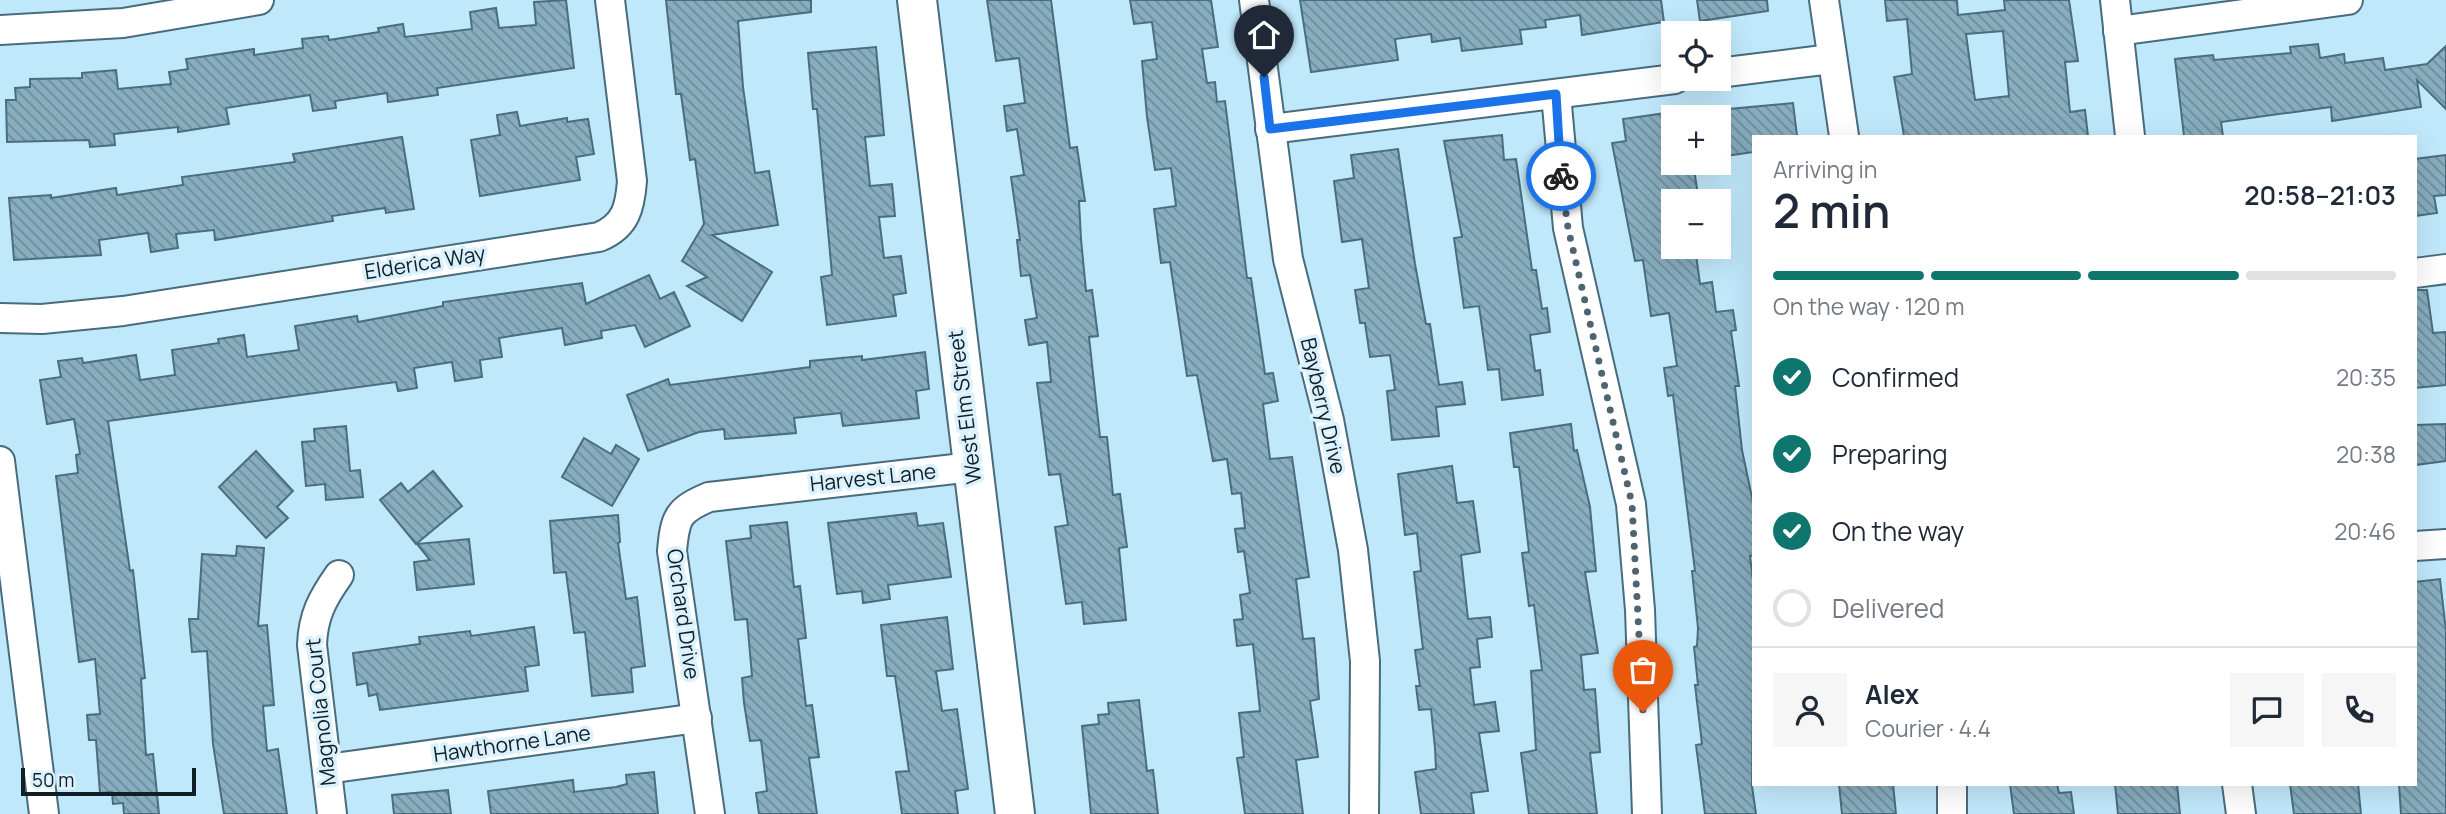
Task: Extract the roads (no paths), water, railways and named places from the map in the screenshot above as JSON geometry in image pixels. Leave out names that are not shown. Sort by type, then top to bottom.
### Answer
[{"type":"street","points":[[0,30],[123,23],[186,6],[258,0]]},
{"type":"street","name":"Elderica Way","points":[[0,318],[42,319],[123,311],[599,237],[611,232],[630,207],[632,181],[610,0]]},
{"type":"street","name":"West Elm Street","points":[[917,0],[1015,814]]},
{"type":"street","name":"Bayberry Drive","points":[[1254,0],[1288,259],[1329,420],[1353,550],[1365,661],[1364,814]]},
{"type":"street","points":[[1824,0],[1844,135]]},
{"type":"street","points":[[2115,0],[2130,135]]},
{"type":"street","points":[[2118,31],[2348,0]]},
{"type":"street","points":[[1731,71],[1831,59]]},
{"type":"street","points":[[1270,129],[1661,81]]},
{"type":"street","points":[[1556,94],[1568,228],[1632,504],[1640,610],[1647,814]]},
{"type":"street","points":[[2417,273],[2446,269]]},
{"type":"street","points":[[0,461],[44,814]]},
{"type":"street","name":"Harvest Lane","points":[[774,489],[972,467]]},
{"type":"street","name":"Orchard Drive","points":[[710,814],[672,551],[674,524],[686,506],[709,497],[774,489]]},
{"type":"street","points":[[2417,546],[2446,544]]},
{"type":"street","name":"Magnolia Court","points":[[332,814],[312,645],[313,620],[321,600],[339,575]]},
{"type":"street","name":"Hawthorne Lane","points":[[327,769],[697,718]]},
{"type":"street","points":[[1952,786],[1952,814]]},
{"type":"street","points":[[2237,786],[2241,814]]}]
